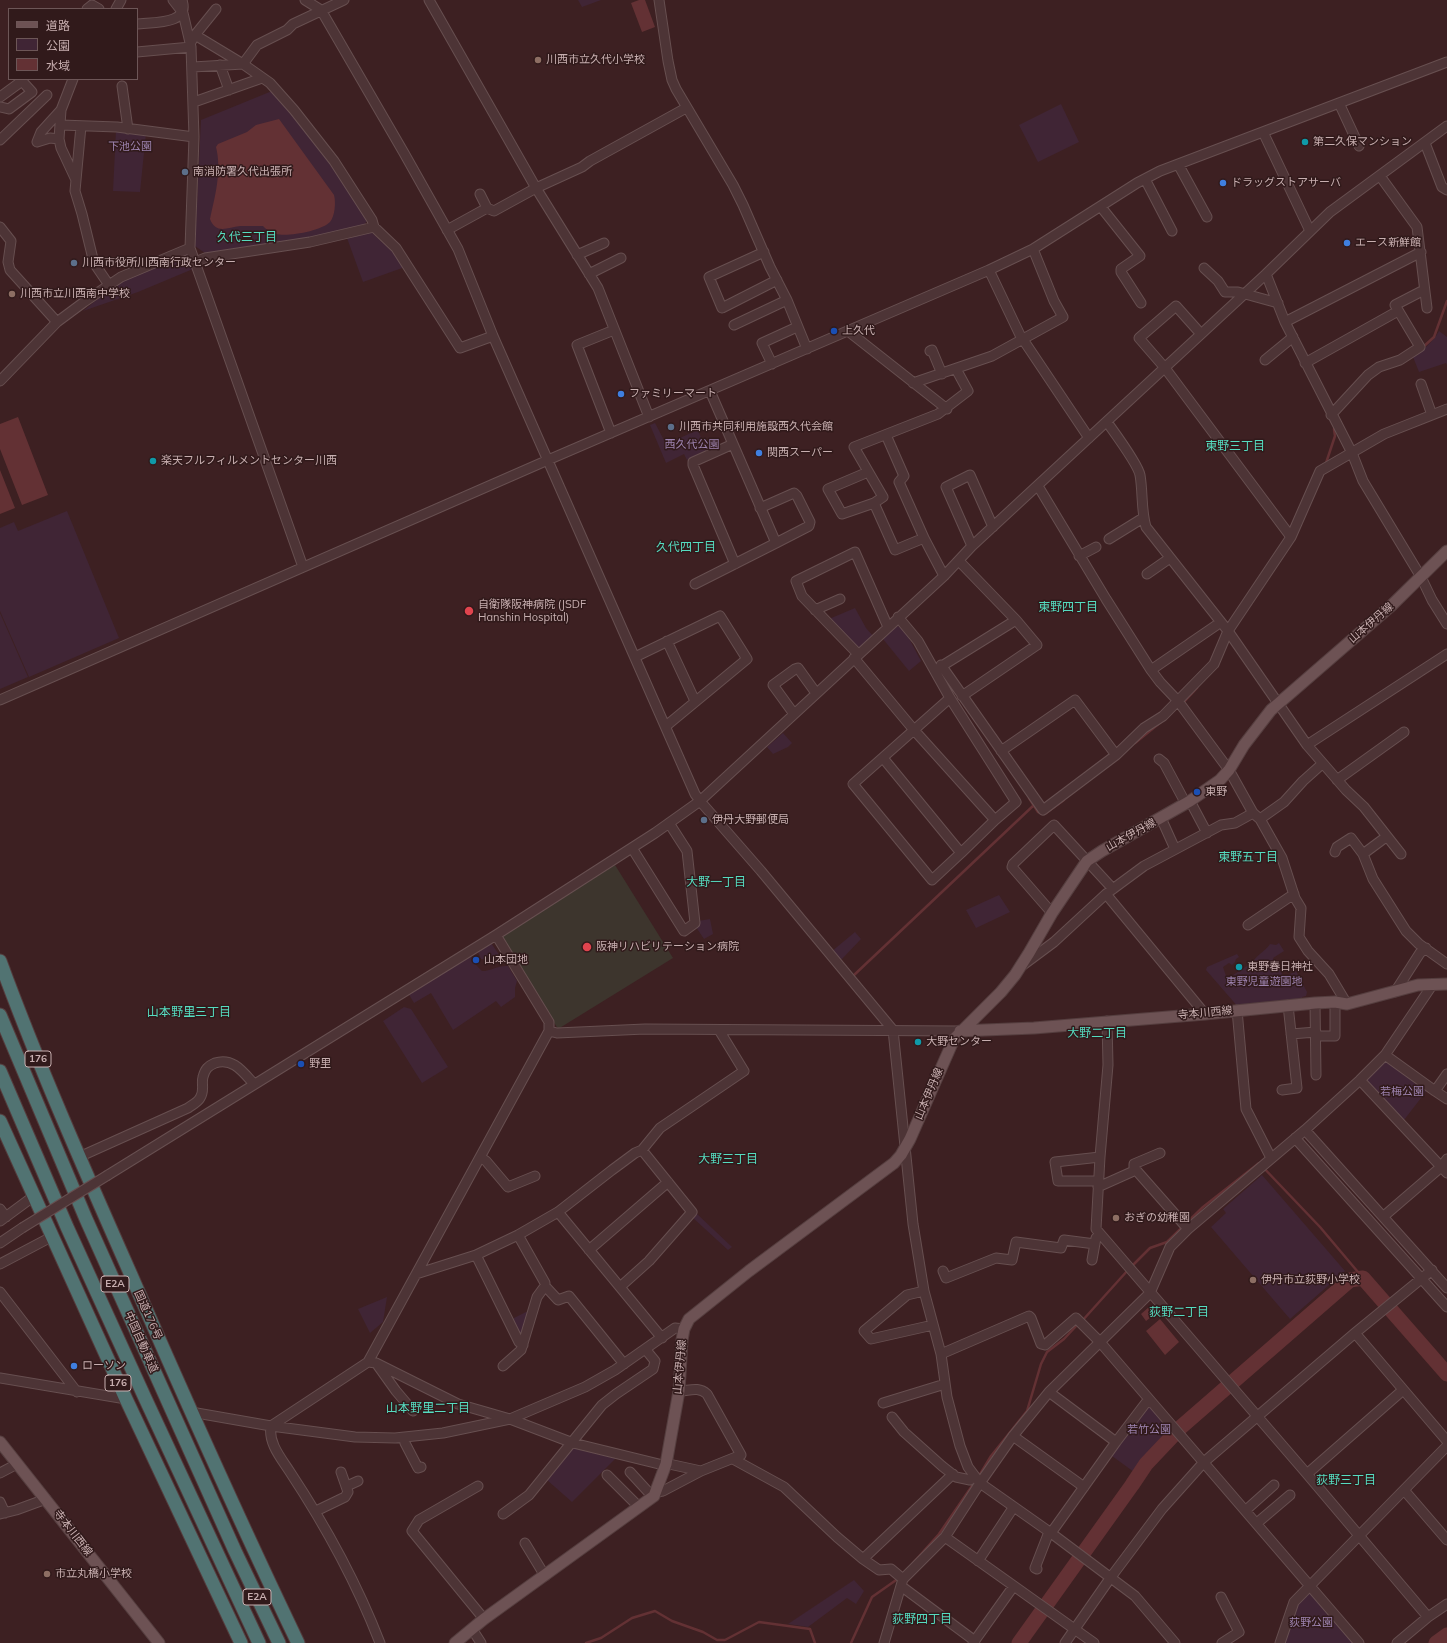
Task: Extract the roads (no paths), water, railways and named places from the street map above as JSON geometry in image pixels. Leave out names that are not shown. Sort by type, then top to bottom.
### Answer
[{"type":"highway","name":"国道176号","points":[[0,961],[18,1010],[79,1157],[191,1412],[298,1643]]},
{"type":"highway","name":"中国自動車道","points":[[0,1016],[86,1219],[235,1550],[279,1643]]},
{"type":"highway","name":"中国自動車道","points":[[0,1071],[67,1227],[259,1643]]},
{"type":"highway","name":"176","points":[[0,1121],[126,1399],[241,1643]]},
{"type":"main road","name":"山本伊丹線","points":[[654,1494],[666,1464],[679,1390],[684,1329],[689,1319],[749,1271],[894,1163],[906,1147],[949,1047],[960,1031],[1000,992],[1021,967],[1052,914],[1088,861],[1210,788],[1229,770],[1255,730],[1278,703],[1392,605],[1447,551]]},
{"type":"main road","name":"寺本川西線","points":[[960,1031],[1034,1028],[1205,1014],[1315,1003],[1334,1002],[1347,1004],[1418,985],[1447,984]]},
{"type":"main road","name":"寺本川西線","points":[[0,1442],[159,1643]]},
{"type":"main road","points":[[455,1643],[484,1619],[639,1507],[654,1494]]},
{"type":"street","points":[[173,0],[183,13],[193,41],[194,137],[190,248],[303,567]]},
{"type":"street","points":[[138,24],[175,20],[183,13],[184,6],[182,0]]},
{"type":"street","points":[[305,0],[321,10],[458,249],[493,336],[666,726],[673,746],[700,801],[761,871],[893,1030],[915,1240],[924,1291],[941,1354],[945,1384],[960,1446],[968,1467],[977,1480],[1013,1508],[1111,1577],[1139,1600],[1175,1643]]},
{"type":"street","points":[[243,64],[257,45],[287,30],[293,24],[344,0]]},
{"type":"street","points":[[429,0],[536,188],[598,288],[649,417]]},
{"type":"street","points":[[659,0],[672,80],[686,108],[733,185],[787,300],[807,349]]},
{"type":"street","points":[[193,41],[216,9]]},
{"type":"street","points":[[138,52],[193,41],[243,64],[270,83],[294,110],[334,161],[372,220],[374,227],[396,248],[460,348],[493,336]]},
{"type":"street","points":[[0,700],[548,460],[989,270],[1033,249],[1160,171],[1447,62]]},
{"type":"street","points":[[193,67],[243,64]]},
{"type":"street","points":[[220,65],[229,90]]},
{"type":"street","points":[[194,102],[262,78]]},
{"type":"street","points":[[59,138],[50,138],[37,142],[41,132],[61,110],[73,80]]},
{"type":"street","points":[[0,96],[22,81],[32,92],[9,109],[0,107]]},
{"type":"street","points":[[122,86],[128,129]]},
{"type":"street","points":[[0,140],[46,95]]},
{"type":"street","points":[[1339,103],[1359,146]]},
{"type":"street","points":[[480,194],[488,208],[494,211],[536,188],[582,167],[590,161],[686,108]]},
{"type":"street","points":[[61,110],[59,138],[61,148],[76,180]]},
{"type":"street","points":[[61,125],[128,129],[194,137]]},
{"type":"street","points":[[81,126],[76,191],[94,263],[108,285]]},
{"type":"street","points":[[0,1243],[496,935],[632,848],[700,801],[888,626],[944,576],[972,546],[1245,294],[1330,212],[1447,126]]},
{"type":"street","points":[[1263,132],[1310,231]]},
{"type":"street","points":[[1425,143],[1442,187],[1447,190]]},
{"type":"street","points":[[1178,164],[1207,217]]},
{"type":"street","points":[[1380,176],[1417,227],[1427,308]]},
{"type":"street","points":[[1145,179],[1172,230]]},
{"type":"street","points":[[1101,207],[1140,256],[1121,269],[1121,272],[1141,303]]},
{"type":"street","points":[[447,230],[488,208]]},
{"type":"street","points":[[0,227],[11,241],[8,262],[10,270],[56,322]]},
{"type":"street","points":[[195,262],[205,258],[310,242],[374,227]]},
{"type":"street","points":[[577,255],[604,243]]},
{"type":"street","points":[[0,381],[56,322],[108,285],[121,277],[190,248]]},
{"type":"street","points":[[913,383],[992,356],[1022,338],[1063,317],[1054,301],[1033,249]]},
{"type":"street","points":[[764,252],[709,277],[722,308],[777,280]]},
{"type":"street","points":[[1285,322],[1421,252]]},
{"type":"street","points":[[589,274],[621,258]]},
{"type":"street","points":[[1204,268],[1218,281],[1225,292],[1238,292],[1278,303]]},
{"type":"street","points":[[989,270],[1022,338],[1089,438]]},
{"type":"street","points":[[1266,274],[1285,322],[1331,415],[1352,453],[1363,481],[1421,577],[1432,600],[1447,624]]},
{"type":"street","points":[[1331,415],[1368,375],[1379,367],[1400,360],[1420,347],[1395,305],[1424,290]]},
{"type":"street","points":[[734,325],[787,300]]},
{"type":"street","points":[[1202,334],[1176,306],[1139,338],[1165,368],[1291,537]]},
{"type":"street","points":[[1305,363],[1398,312]]},
{"type":"street","points":[[772,364],[762,343],[797,327]]},
{"type":"street","points":[[611,433],[577,345],[614,330]]},
{"type":"street","points":[[848,331],[947,409]]},
{"type":"street","points":[[1265,360],[1293,337]]},
{"type":"street","points":[[932,350],[942,374]]},
{"type":"street","points":[[868,472],[828,489],[842,514],[874,503],[883,497],[854,447],[938,414],[947,409],[968,391],[956,369]]},
{"type":"street","points":[[1421,384],[1432,415]]},
{"type":"street","points":[[710,391],[776,543]]},
{"type":"street","points":[[898,617],[962,696],[1043,810],[1116,755],[1144,728],[1163,716],[1214,664],[1228,631],[1291,537],[1320,471],[1384,434],[1447,409]]},
{"type":"street","points":[[1107,422],[1140,473],[1143,518],[1146,527],[1228,631],[1307,745],[1322,764],[1364,808],[1401,854]]},
{"type":"street","points":[[886,435],[904,476],[899,482],[924,538],[944,576]]},
{"type":"street","points":[[733,444],[693,462],[692,465],[735,564]]},
{"type":"street","points":[[972,546],[946,487],[970,475],[993,527]]},
{"type":"street","points":[[1038,486],[1079,556],[1151,670],[1178,701],[1229,770],[1282,858],[1294,894],[1301,908],[1299,937],[1308,951],[1329,974],[1347,1004]]},
{"type":"street","points":[[695,584],[810,526],[810,522],[794,493],[760,508]]},
{"type":"street","points":[[874,503],[895,550],[924,538]]},
{"type":"street","points":[[1109,539],[1143,518]]},
{"type":"street","points":[[1079,556],[1096,547]]},
{"type":"street","points":[[888,626],[854,552],[796,582],[802,596],[856,656],[914,730],[995,820]]},
{"type":"street","points":[[1147,574],[1170,558]]},
{"type":"street","points":[[959,560],[1016,620],[1037,645],[962,696]]},
{"type":"street","points":[[815,610],[840,599]]},
{"type":"street","points":[[635,657],[720,616],[747,659],[666,726]]},
{"type":"street","points":[[938,668],[1016,620]]},
{"type":"street","points":[[1151,670],[1221,622]]},
{"type":"street","points":[[667,641],[695,702]]},
{"type":"street","points":[[1307,745],[1447,654]]},
{"type":"street","points":[[794,714],[773,685],[798,668],[816,693]]},
{"type":"street","points":[[938,668],[950,698],[1016,802],[932,880],[853,784],[950,698]]},
{"type":"street","points":[[1001,751],[1025,732],[1075,700],[1116,755]]},
{"type":"street","points":[[1337,780],[1366,756],[1393,744],[1404,732]]},
{"type":"street","points":[[883,758],[961,853]]},
{"type":"street","points":[[1159,759],[1164,763],[1206,833]]},
{"type":"street","points":[[1021,967],[1054,942],[1109,892],[1144,866],[1221,825],[1235,823],[1256,816],[1282,804],[1302,781],[1322,764]]},
{"type":"street","points":[[1161,818],[1175,849]]},
{"type":"street","points":[[632,848],[684,931],[695,923],[687,851],[669,823]]},
{"type":"street","points":[[1052,914],[1012,868],[1013,864],[1054,825],[1088,861],[1109,892],[1205,1014]]},
{"type":"street","points":[[1363,854],[1386,837]]},
{"type":"street","points":[[1335,852],[1338,847],[1351,838],[1363,854],[1373,879],[1406,931],[1447,964]]},
{"type":"street","points":[[1248,925],[1261,920],[1294,894]]},
{"type":"street","points":[[380,1643],[364,1602],[335,1544],[316,1511],[275,1449],[269,1434],[271,1426],[372,1362],[416,1274],[549,1031],[550,1022],[496,935]]},
{"type":"street","points":[[1395,992],[1420,954],[1426,948]]},
{"type":"street","points":[[884,1643],[902,1582],[945,1537],[977,1480],[1049,1392],[1150,1292],[1170,1247],[1188,1229],[1305,1130],[1385,1055],[1433,984]]},
{"type":"street","points":[[1291,1034],[1335,1036],[1334,1002]]},
{"type":"street","points":[[1315,1003],[1316,1075]]},
{"type":"street","points":[[1282,1090],[1297,1088],[1288,1005]]},
{"type":"street","points":[[1237,1010],[1246,1109],[1271,1158]]},
{"type":"street","points":[[1092,1260],[1095,1244],[1098,1184],[1108,1065],[1107,1021]]},
{"type":"street","points":[[549,1031],[557,1033],[645,1029],[960,1031]]},
{"type":"street","points":[[416,1274],[476,1255],[518,1235],[558,1212],[618,1165],[642,1150],[660,1128],[744,1071],[719,1030]]},
{"type":"street","points":[[1385,1055],[1447,1099]]},
{"type":"street","points":[[79,1157],[188,1108],[200,1099],[204,1088],[203,1078],[206,1069],[210,1065],[223,1061],[231,1062],[254,1084]]},
{"type":"street","points":[[1435,1091],[1447,1074]]},
{"type":"street","points":[[1360,1080],[1444,1170]]},
{"type":"street","points":[[1305,1130],[1384,1216],[1447,1288]]},
{"type":"street","points":[[1296,1138],[1447,1308]]},
{"type":"street","points":[[620,1287],[649,1261],[692,1212],[642,1150]]},
{"type":"street","points":[[1134,1171],[1134,1164],[1160,1153]]},
{"type":"street","points":[[480,1157],[486,1160],[508,1187],[535,1176]]},
{"type":"street","points":[[1100,1157],[1055,1162],[1058,1181],[1098,1184],[1136,1170],[1188,1229]]},
{"type":"street","points":[[1384,1216],[1444,1170],[1447,1159]]},
{"type":"street","points":[[589,1250],[668,1182]]},
{"type":"street","points":[[0,1209],[3,1219],[34,1196]]},
{"type":"street","points":[[558,1212],[662,1338]]},
{"type":"street","points":[[1096,1229],[1258,1416],[1428,1617]]},
{"type":"street","points":[[518,1235],[545,1283],[545,1286],[558,1300],[569,1296],[624,1364]]},
{"type":"street","points":[[0,1264],[52,1236]]},
{"type":"street","points":[[944,1271],[946,1278],[996,1258],[1012,1260],[1016,1242],[1060,1251],[1064,1240],[1095,1244]]},
{"type":"street","points":[[476,1255],[519,1342],[523,1345]]},
{"type":"street","points":[[1065,1643],[1111,1577],[1162,1509],[1204,1462],[1387,1306],[1432,1270]]},
{"type":"street","points":[[503,1366],[521,1350],[537,1297],[545,1286]]},
{"type":"street","points":[[924,1291],[907,1295],[864,1331],[871,1339],[933,1325]]},
{"type":"street","points":[[0,1292],[77,1392]]},
{"type":"street","points":[[941,1354],[1029,1316],[1041,1344],[1044,1345],[1076,1318],[1100,1342],[1148,1400],[1246,1510],[1359,1643]]},
{"type":"street","points":[[191,1412],[271,1426],[355,1438],[404,1438],[443,1433],[510,1419],[585,1387],[646,1350],[675,1328],[684,1329]]},
{"type":"street","points":[[1355,1333],[1447,1441]]},
{"type":"street","points":[[504,1514],[529,1495],[573,1444],[602,1405],[653,1369],[655,1361],[646,1350]]},
{"type":"street","points":[[372,1362],[413,1410]]},
{"type":"street","points":[[372,1362],[458,1404],[510,1419],[573,1444],[663,1465],[666,1464],[701,1471]]},
{"type":"street","points":[[0,1378],[126,1399]]},
{"type":"street","points":[[883,1403],[945,1384]]},
{"type":"street","points":[[630,1472],[654,1494],[663,1491],[701,1471],[741,1455],[707,1394],[704,1391],[695,1388],[679,1390]]},
{"type":"street","points":[[1307,1474],[1403,1390]]},
{"type":"street","points":[[1049,1392],[1116,1442]]},
{"type":"street","points":[[1037,1569],[1036,1568],[1050,1533],[1148,1400]]},
{"type":"street","points":[[892,1417],[917,1445],[953,1474],[963,1480],[977,1480]]},
{"type":"street","points":[[1013,1436],[1084,1486]]},
{"type":"street","points":[[404,1438],[405,1443],[418,1468]]},
{"type":"street","points":[[1280,1643],[1294,1602],[1447,1446]]},
{"type":"street","points":[[733,1459],[784,1487],[837,1537],[863,1559],[879,1570],[891,1569],[902,1582],[974,1642],[1013,1587]]},
{"type":"street","points":[[0,1473],[17,1464]]},
{"type":"street","points":[[316,1511],[345,1497],[348,1492],[341,1472]]},
{"type":"street","points":[[863,1559],[953,1474]]},
{"type":"street","points":[[607,1475],[639,1507]]},
{"type":"street","points":[[347,1486],[358,1481]]},
{"type":"street","points":[[1246,1510],[1274,1485]]},
{"type":"street","points":[[478,1486],[419,1520],[412,1531],[484,1619]]},
{"type":"street","points":[[1404,1490],[1447,1540]]},
{"type":"street","points":[[1257,1523],[1290,1495]]},
{"type":"street","points":[[0,1502],[3,1514],[46,1499]]},
{"type":"street","points":[[978,1561],[1013,1508]]},
{"type":"street","points":[[945,1537],[1013,1587],[1094,1643]]},
{"type":"street","points":[[524,1542],[545,1576]]},
{"type":"street","points":[[1221,1597],[1239,1632],[1222,1643]]},
{"type":"street","points":[[1397,1643],[1428,1617],[1447,1604]]},
{"type":"street","points":[[472,1629],[481,1643]]},
{"type":"water","points":[[639,0],[645,0],[655,27],[642,32],[631,3]]},
{"type":"water","points":[[279,119],[334,195],[335,209],[332,219],[326,225],[312,231],[288,235],[276,234],[263,226],[240,226],[219,229],[210,219],[218,174],[218,156],[216,147],[218,144],[247,132],[256,125]]},
{"type":"water","points":[[18,417],[48,495],[22,505],[0,449],[0,424]]},
{"type":"water","points":[[0,470],[15,508],[0,514]]},
{"type":"water","points":[[1149,1307],[1155,1314],[1146,1321],[1141,1314]]},
{"type":"water","points":[[1160,1319],[1179,1342],[1165,1355],[1146,1331]]},
{"type":"waterway","points":[[1422,348],[1434,337],[1447,301]]},
{"type":"waterway","points":[[1325,466],[1335,436],[1334,429]]},
{"type":"waterway","points":[[1183,703],[1197,688]]},
{"type":"waterway","points":[[1135,743],[1161,722]]},
{"type":"waterway","points":[[1029,798],[1038,812],[1041,813]]},
{"type":"waterway","points":[[1046,813],[1064,800]]},
{"type":"waterway","points":[[853,976],[1034,805]]},
{"type":"waterway","points":[[1132,1266],[1150,1248],[1167,1242],[1203,1207],[1259,1163],[1320,1227],[1363,1278]]},
{"type":"waterway","points":[[1082,1321],[1128,1270]]},
{"type":"waterway","points":[[1019,1643],[1146,1464],[1181,1427],[1350,1280],[1363,1278],[1447,1374]]},
{"type":"waterway","points":[[979,1476],[991,1456],[1027,1411],[1041,1364],[1047,1352],[1064,1339],[1078,1324]]},
{"type":"waterway","points":[[913,1563],[939,1534],[974,1483]]},
{"type":"waterway","points":[[851,1643],[872,1597],[899,1578]]},
{"type":"waterway","points":[[586,1643],[601,1638],[632,1618],[655,1611],[672,1621],[703,1632],[717,1640],[725,1640],[759,1622],[810,1629],[815,1643]]},
{"type":"waterway","points":[[1436,1643],[1447,1635]]},
{"type":"place","name":"川西市立久代小学校","points":[[538,60]]},
{"type":"place","name":"第二久保マンション","points":[[1305,142]]},
{"type":"place","name":"南消防署久代出張所","points":[[185,172]]},
{"type":"place","name":"ドラッグストアサーバ","points":[[1223,183]]},
{"type":"place","name":"エース新鮮館","points":[[1347,243]]},
{"type":"place","name":"川西市役所川西南行政センター","points":[[74,263]]},
{"type":"place","name":"川西市立川西南中学校","points":[[12,294]]},
{"type":"place","name":"上久代","points":[[834,331]]},
{"type":"place","name":"ファミリーマート","points":[[621,394]]},
{"type":"place","name":"川西市共同利用施設西久代会館","points":[[671,427]]},
{"type":"place","name":"関西スーパー","points":[[759,453]]},
{"type":"place","name":"楽天フルフィルメントセンター川西","points":[[153,461]]},
{"type":"place","name":"自衛隊阪神病院 (JSDF Hanshin Hospital)","points":[[469,611]]},
{"type":"place","name":"東野","points":[[1197,792]]},
{"type":"place","name":"伊丹大野郵便局","points":[[704,820]]},
{"type":"place","name":"阪神リハビリテーション病院","points":[[587,947]]},
{"type":"place","name":"山本団地","points":[[476,960]]},
{"type":"place","name":"東野春日神社","points":[[1239,967]]},
{"type":"place","name":"大野センター","points":[[918,1042]]},
{"type":"place","name":"野里","points":[[301,1064]]},
{"type":"place","name":"おぎの幼稚園","points":[[1116,1218]]},
{"type":"place","name":"伊丹市立荻野小学校","points":[[1253,1280]]},
{"type":"place","name":"ローソン","points":[[74,1366]]},
{"type":"place","name":"市立丸橋小学校","points":[[47,1574]]},
{"type":"district","name":"久代三丁目","points":[[247,237]]},
{"type":"district","name":"東野三丁目","points":[[1235,446]]},
{"type":"district","name":"久代四丁目","points":[[686,547]]},
{"type":"district","name":"東野四丁目","points":[[1068,607]]},
{"type":"district","name":"東野五丁目","points":[[1248,857]]},
{"type":"district","name":"大野一丁目","points":[[716,882]]},
{"type":"district","name":"山本野里三丁目","points":[[189,1012]]},
{"type":"district","name":"大野二丁目","points":[[1097,1033]]},
{"type":"district","name":"大野三丁目","points":[[728,1159]]},
{"type":"district","name":"荻野二丁目","points":[[1179,1312]]},
{"type":"district","name":"山本野里二丁目","points":[[428,1408]]},
{"type":"district","name":"荻野三丁目","points":[[1346,1480]]},
{"type":"district","name":"荻野四丁目","points":[[922,1619]]},
{"type":"park label","name":"下池公園","points":[[130,147]]},
{"type":"park label","name":"西久代公園","points":[[692,445]]},
{"type":"park label","name":"東野児童遊園地","points":[[1264,982]]},
{"type":"park label","name":"若梅公園","points":[[1402,1092]]},
{"type":"park label","name":"若竹公園","points":[[1149,1430]]},
{"type":"park label","name":"荻野公園","points":[[1311,1623]]}]
